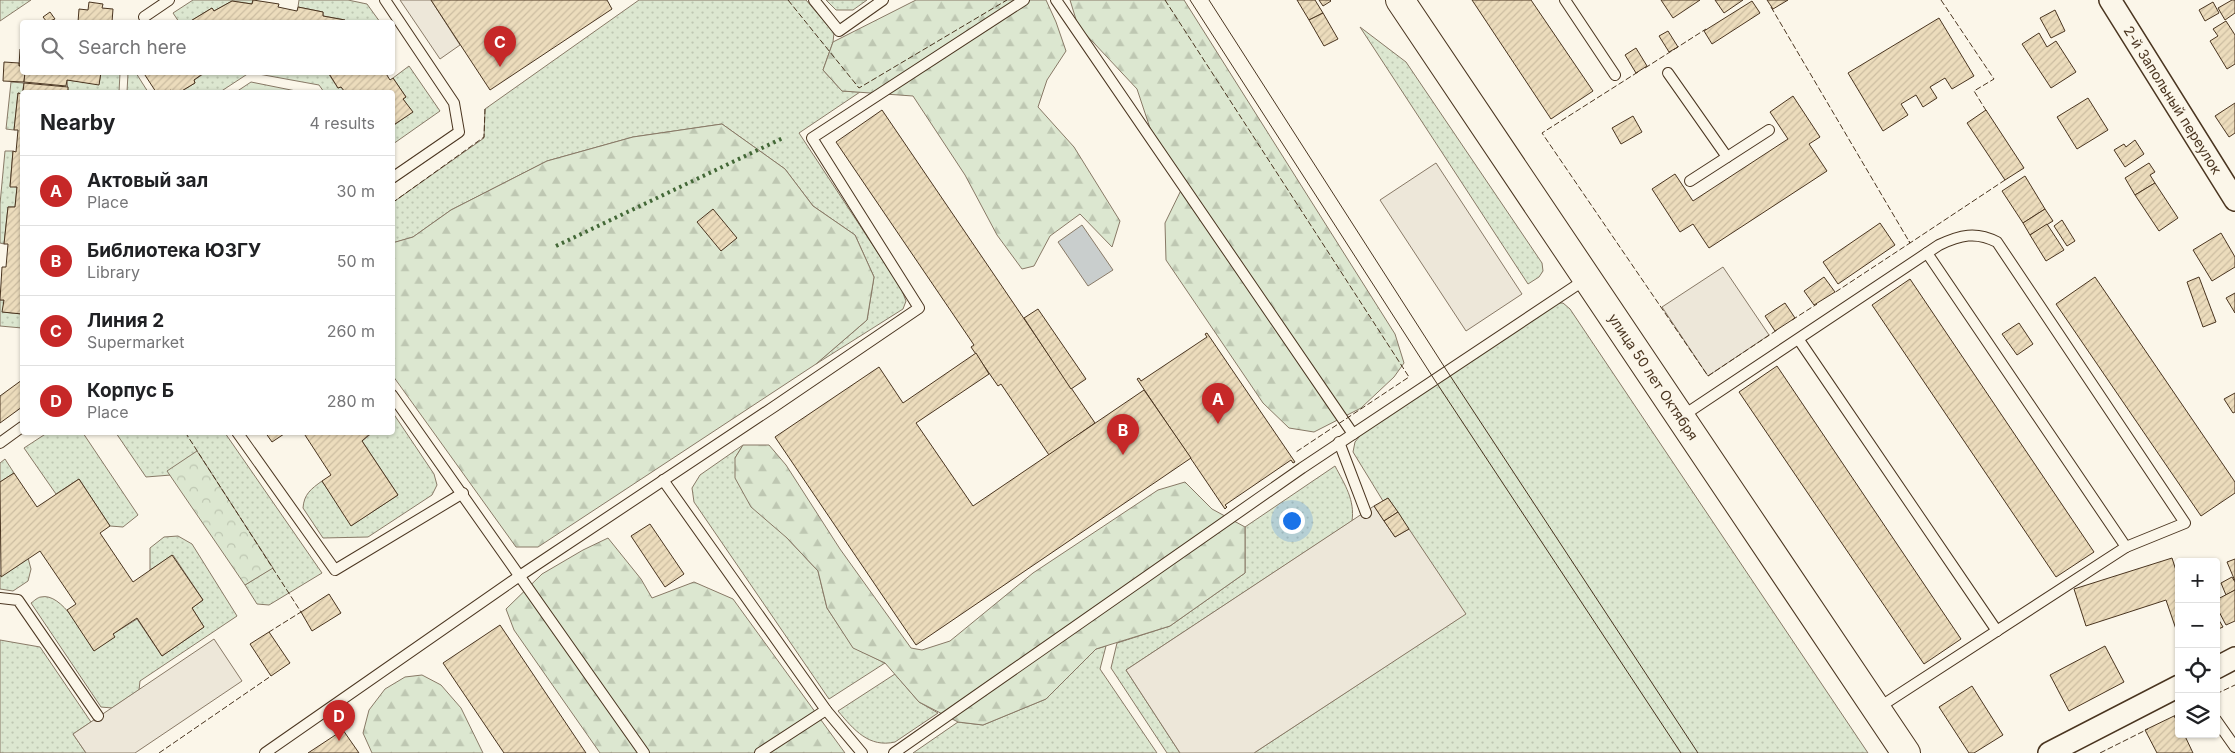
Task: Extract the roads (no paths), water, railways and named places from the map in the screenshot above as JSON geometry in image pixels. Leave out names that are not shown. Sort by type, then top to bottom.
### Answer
[{"type":"main road","name":"улица 50 лет Октября","points":[[1400,0],[1906,753]]},
{"type":"street","name":"2-й Запольный переулок","points":[[2110,0],[2235,200]]},
{"type":"street","points":[[2220,666],[2235,658]]},
{"type":"street","points":[[2049,753],[2175,688]]},
{"type":"lane","points":[[144,16],[169,0]]},
{"type":"lane","points":[[385,0],[454,103],[459,132],[395,176]]},
{"type":"lane","points":[[814,0],[839,31],[883,0]]},
{"type":"lane","points":[[265,753],[521,575],[919,308],[812,138],[1024,0]]},
{"type":"lane","points":[[1056,0],[1353,434]]},
{"type":"lane","points":[[1565,0],[1615,75]]},
{"type":"lane","points":[[1668,73],[1728,157]]},
{"type":"lane","points":[[1690,181],[1769,130]]},
{"type":"lane","points":[[1680,418],[1927,253],[1956,237],[1973,234],[1986,236],[1997,242],[2184,523],[2126,547],[1876,709]]},
{"type":"lane","points":[[1927,253],[2126,547]]},
{"type":"lane","points":[[894,753],[1339,442],[1587,278]]},
{"type":"lane","points":[[1798,340],[1997,631]]},
{"type":"lane","points":[[395,399],[521,575],[644,753]]},
{"type":"lane","points":[[0,442],[20,428]]},
{"type":"lane","points":[[239,435],[335,570],[462,493]]},
{"type":"lane","points":[[1339,442],[1366,513]]},
{"type":"lane","points":[[663,480],[826,710],[862,753]]},
{"type":"lane","points":[[0,598],[18,600],[98,716]]},
{"type":"lane","points":[[760,753],[826,710]]},
{"type":"lane","points":[[2220,725],[2235,746]]},
{"type":"tram line","points":[[1190,0],[1434,379],[1681,753]]},
{"type":"tram line","points":[[1209,0],[1447,371],[1698,753]]},
{"type":"place","name":"Линия 2","points":[[500,67]]},
{"type":"place","name":"Актовый зал","points":[[1218,424]]},
{"type":"place","name":"Библиотека ЮЗГУ","points":[[1123,455]]},
{"type":"place","name":"Корпус Б","points":[[339,741]]}]
